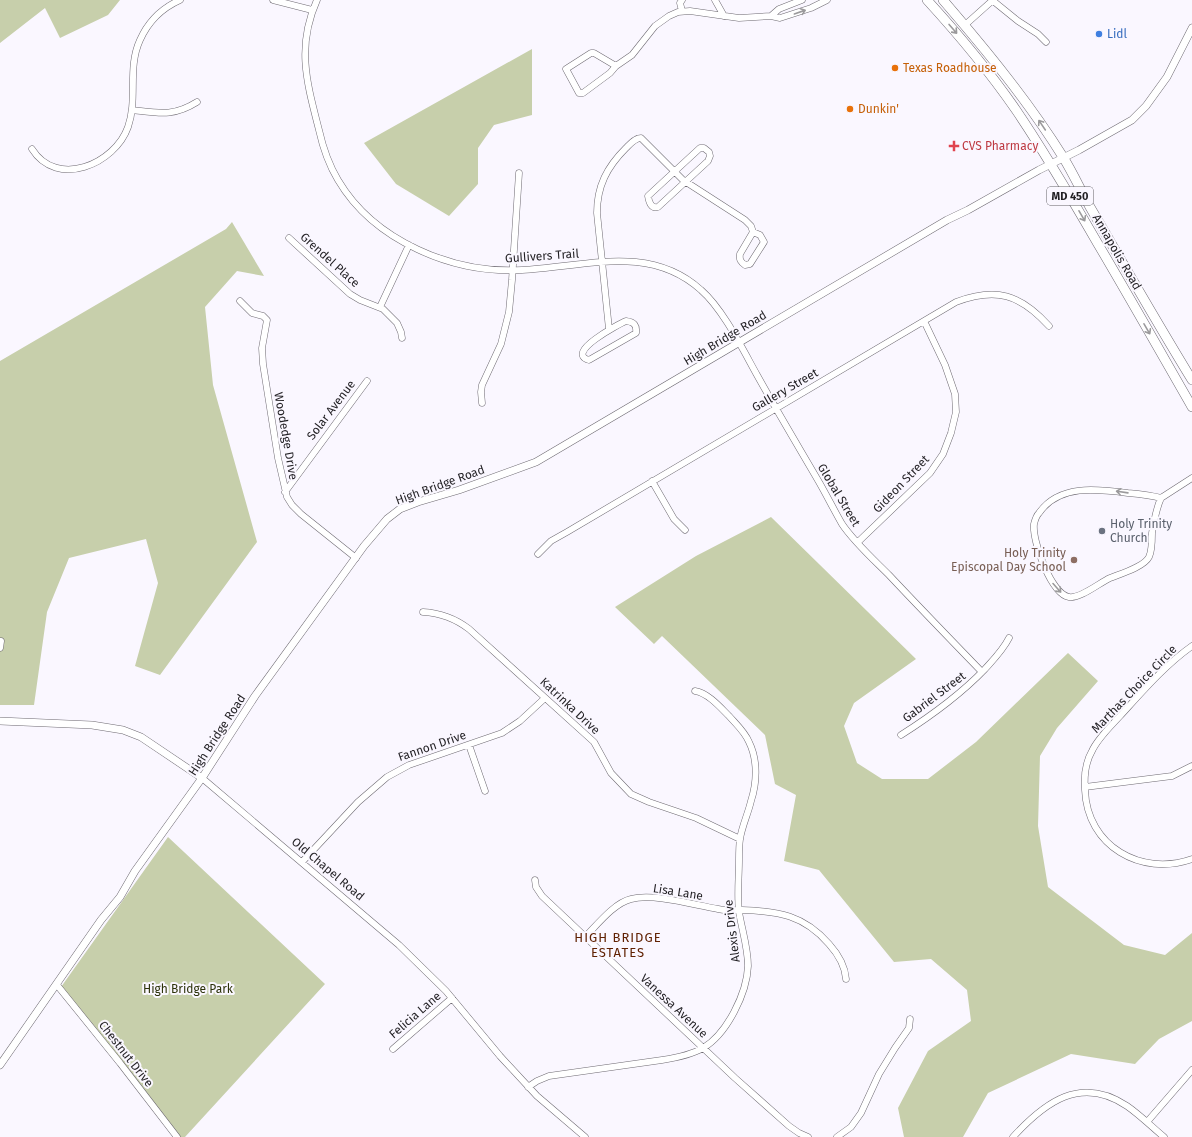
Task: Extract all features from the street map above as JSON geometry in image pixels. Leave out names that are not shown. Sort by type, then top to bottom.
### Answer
[{"type":"main road","name":"Annapolis Road","points":[[926,0],[955,31],[986,70],[1015,109],[1051,164],[1192,407]]},
{"type":"main road","name":"Annapolis Road","points":[[943,0],[998,65],[1024,99],[1064,158],[1076,183],[1192,380]]},
{"type":"street","points":[[32,149],[38,158],[44,163],[57,168],[77,169],[91,165],[105,156],[121,140],[128,127],[132,110],[134,55],[140,40],[147,28],[159,14],[180,0]]},
{"type":"street","points":[[273,0],[312,10]]},
{"type":"street","name":"Gullivers Trail","points":[[317,0],[312,10],[304,48],[305,68],[316,121],[326,155],[337,180],[355,204],[370,219],[386,232],[424,252],[457,263],[483,268],[513,270],[626,261],[646,263],[669,269],[706,294],[718,309],[739,343]]},
{"type":"street","points":[[682,0],[680,4],[682,11]]},
{"type":"street","points":[[715,0],[724,16]]},
{"type":"street","points":[[771,16],[787,3],[802,0]]},
{"type":"street","points":[[616,66],[594,53],[591,53],[566,69],[579,93],[583,93],[632,54],[661,21],[682,11],[739,18],[771,16],[780,18],[811,8],[827,0]]},
{"type":"street","points":[[965,25],[993,0],[1018,21],[1038,34],[1046,42]]},
{"type":"street","name":"High Bridge Road","points":[[0,1065],[101,920],[120,897],[135,871],[202,778],[255,696],[376,531],[387,519],[400,509],[459,490],[536,462],[947,220],[1132,120],[1146,106],[1167,77],[1192,28]]},
{"type":"street","points":[[132,110],[161,113],[175,112],[185,109],[197,102]]},
{"type":"street","points":[[609,329],[597,208],[600,186],[610,166],[627,146],[638,138],[641,138],[674,172],[686,182],[744,220],[751,226],[753,232],[760,235],[764,242],[750,264],[745,265],[739,258],[753,232]]},
{"type":"street","points":[[700,148],[704,148],[709,152],[710,156],[708,162],[686,182],[658,207],[655,208],[649,203],[648,196],[700,148]]},
{"type":"street","points":[[482,403],[482,385],[496,357],[506,329],[513,270],[519,173]]},
{"type":"street","name":"Grendel Place","points":[[288,238],[350,294],[380,307],[397,323],[402,338]]},
{"type":"street","points":[[380,307],[409,245]]},
{"type":"street","name":"Gallery Street","points":[[538,554],[551,541],[956,302],[974,296],[994,294],[1013,298],[1029,306],[1049,326]]},
{"type":"street","name":"Woodedge Drive","points":[[240,301],[252,313],[263,316],[267,320],[262,348],[263,364],[285,492],[295,509],[356,558]]},
{"type":"street","points":[[626,321],[632,322],[636,328],[636,332],[589,360],[586,360],[584,357],[584,349],[609,329],[626,321]]},
{"type":"street","name":"Gideon Street","points":[[858,542],[930,472],[943,454],[951,433],[956,412],[955,394],[945,365],[924,322]]},
{"type":"street","name":"Global Street","points":[[739,343],[842,524],[982,672]]},
{"type":"street","name":"Solar Avenue","points":[[285,492],[367,381]]},
{"type":"street","points":[[1161,498],[1098,489],[1083,490],[1059,495],[1049,501],[1038,514],[1034,524],[1034,530],[1042,562],[1055,586],[1066,596],[1075,598],[1106,580],[1144,563],[1150,557],[1154,520],[1161,498],[1192,478]]},
{"type":"street","points":[[652,481],[674,519],[685,530]]},
{"type":"street","name":"Katrinka Drive","points":[[424,612],[446,617],[464,625],[594,742],[611,773],[631,794],[696,818],[740,839]]},
{"type":"street","name":"Gabriel Street","points":[[901,735],[955,698],[1000,652],[1009,638]]},
{"type":"street","points":[[0,648],[1,641]]},
{"type":"street","name":"Marthas Choice Circle","points":[[1192,646],[1164,670],[1103,735],[1088,760],[1085,774],[1085,787],[1089,813],[1095,826],[1108,842],[1121,852],[1138,860],[1152,864],[1173,864],[1192,859]]},
{"type":"street","name":"Alexis Drive","points":[[528,1087],[536,1081],[549,1076],[662,1060],[703,1048],[726,1025],[739,1003],[744,988],[748,965],[739,910],[740,839],[754,793],[755,771],[752,749],[745,734],[726,714],[706,696],[695,691]]},
{"type":"street","name":"Fannon Drive","points":[[302,862],[358,802],[387,777],[409,765],[506,731],[520,721],[545,698]]},
{"type":"street","name":"Old Chapel Road","points":[[0,721],[92,725],[124,730],[140,737],[202,778],[399,945],[452,998],[528,1087],[547,1106],[585,1137]]},
{"type":"street","points":[[469,745],[484,791]]},
{"type":"street","points":[[1085,787],[1166,777],[1178,774],[1192,766]]},
{"type":"street","name":"Vanessa Avenue","points":[[536,880],[536,886],[542,896],[585,937],[703,1048],[785,1122],[799,1133],[808,1137]]},
{"type":"street","name":"Lisa Lane","points":[[585,937],[619,905],[626,900],[633,898],[657,898],[720,910],[781,913],[810,926],[825,939],[840,959],[845,970],[846,979]]},
{"type":"street","name":"Chestnut Drive","points":[[57,985],[177,1137]]},
{"type":"street","name":"Felicia Lane","points":[[393,1049],[452,998]]},
{"type":"street","points":[[837,1137],[851,1127],[858,1117],[879,1074],[909,1028],[910,1019]]},
{"type":"street","points":[[1147,1122],[1192,1070]]},
{"type":"street","points":[[1013,1137],[1026,1122],[1043,1108],[1058,1099],[1070,1094],[1081,1092],[1111,1097],[1128,1106],[1164,1137]]},
{"type":"green space","points":[[0,0],[120,0],[108,15],[60,38],[45,8],[0,43]]},
{"type":"green space","points":[[532,49],[532,115],[494,125],[478,148],[478,184],[449,216],[396,184],[364,143]]},
{"type":"green space","points":[[232,222],[264,276],[237,271],[205,307],[213,385],[257,542],[160,675],[135,666],[158,583],[146,539],[69,558],[47,612],[34,705],[0,705],[0,361],[226,229]]},
{"type":"green space","points":[[771,517],[916,659],[854,703],[844,726],[857,763],[882,779],[928,779],[976,742],[1068,653],[1098,681],[1057,728],[1040,756],[1038,826],[1048,887],[1124,945],[1165,955],[1192,933],[1192,1021],[1159,1039],[1135,1064],[1071,1054],[988,1093],[963,1137],[904,1137],[898,1108],[928,1051],[971,1021],[967,990],[931,959],[894,962],[819,870],[784,861],[796,795],[775,784],[765,735],[662,636],[654,644],[615,607],[696,556]]},
{"type":"green space","name":"High Bridge Park","points":[[168,837],[325,984],[185,1137],[179,1137],[61,987]]},
{"type":"place","name":"Lidl","points":[[1099,34]]},
{"type":"place","name":"Texas Roadhouse","points":[[895,68]]},
{"type":"place","name":"Dunkin'","points":[[850,109]]},
{"type":"place","name":"CVS Pharmacy","points":[[954,146]]},
{"type":"place","name":"Holy Trinity Church","points":[[1102,531]]},
{"type":"place","name":"Holy Trinity Episcopal Day School","points":[[1074,560]]},
{"type":"district","name":"HIGH BRIDGE ESTATES","points":[[618,944]]}]
